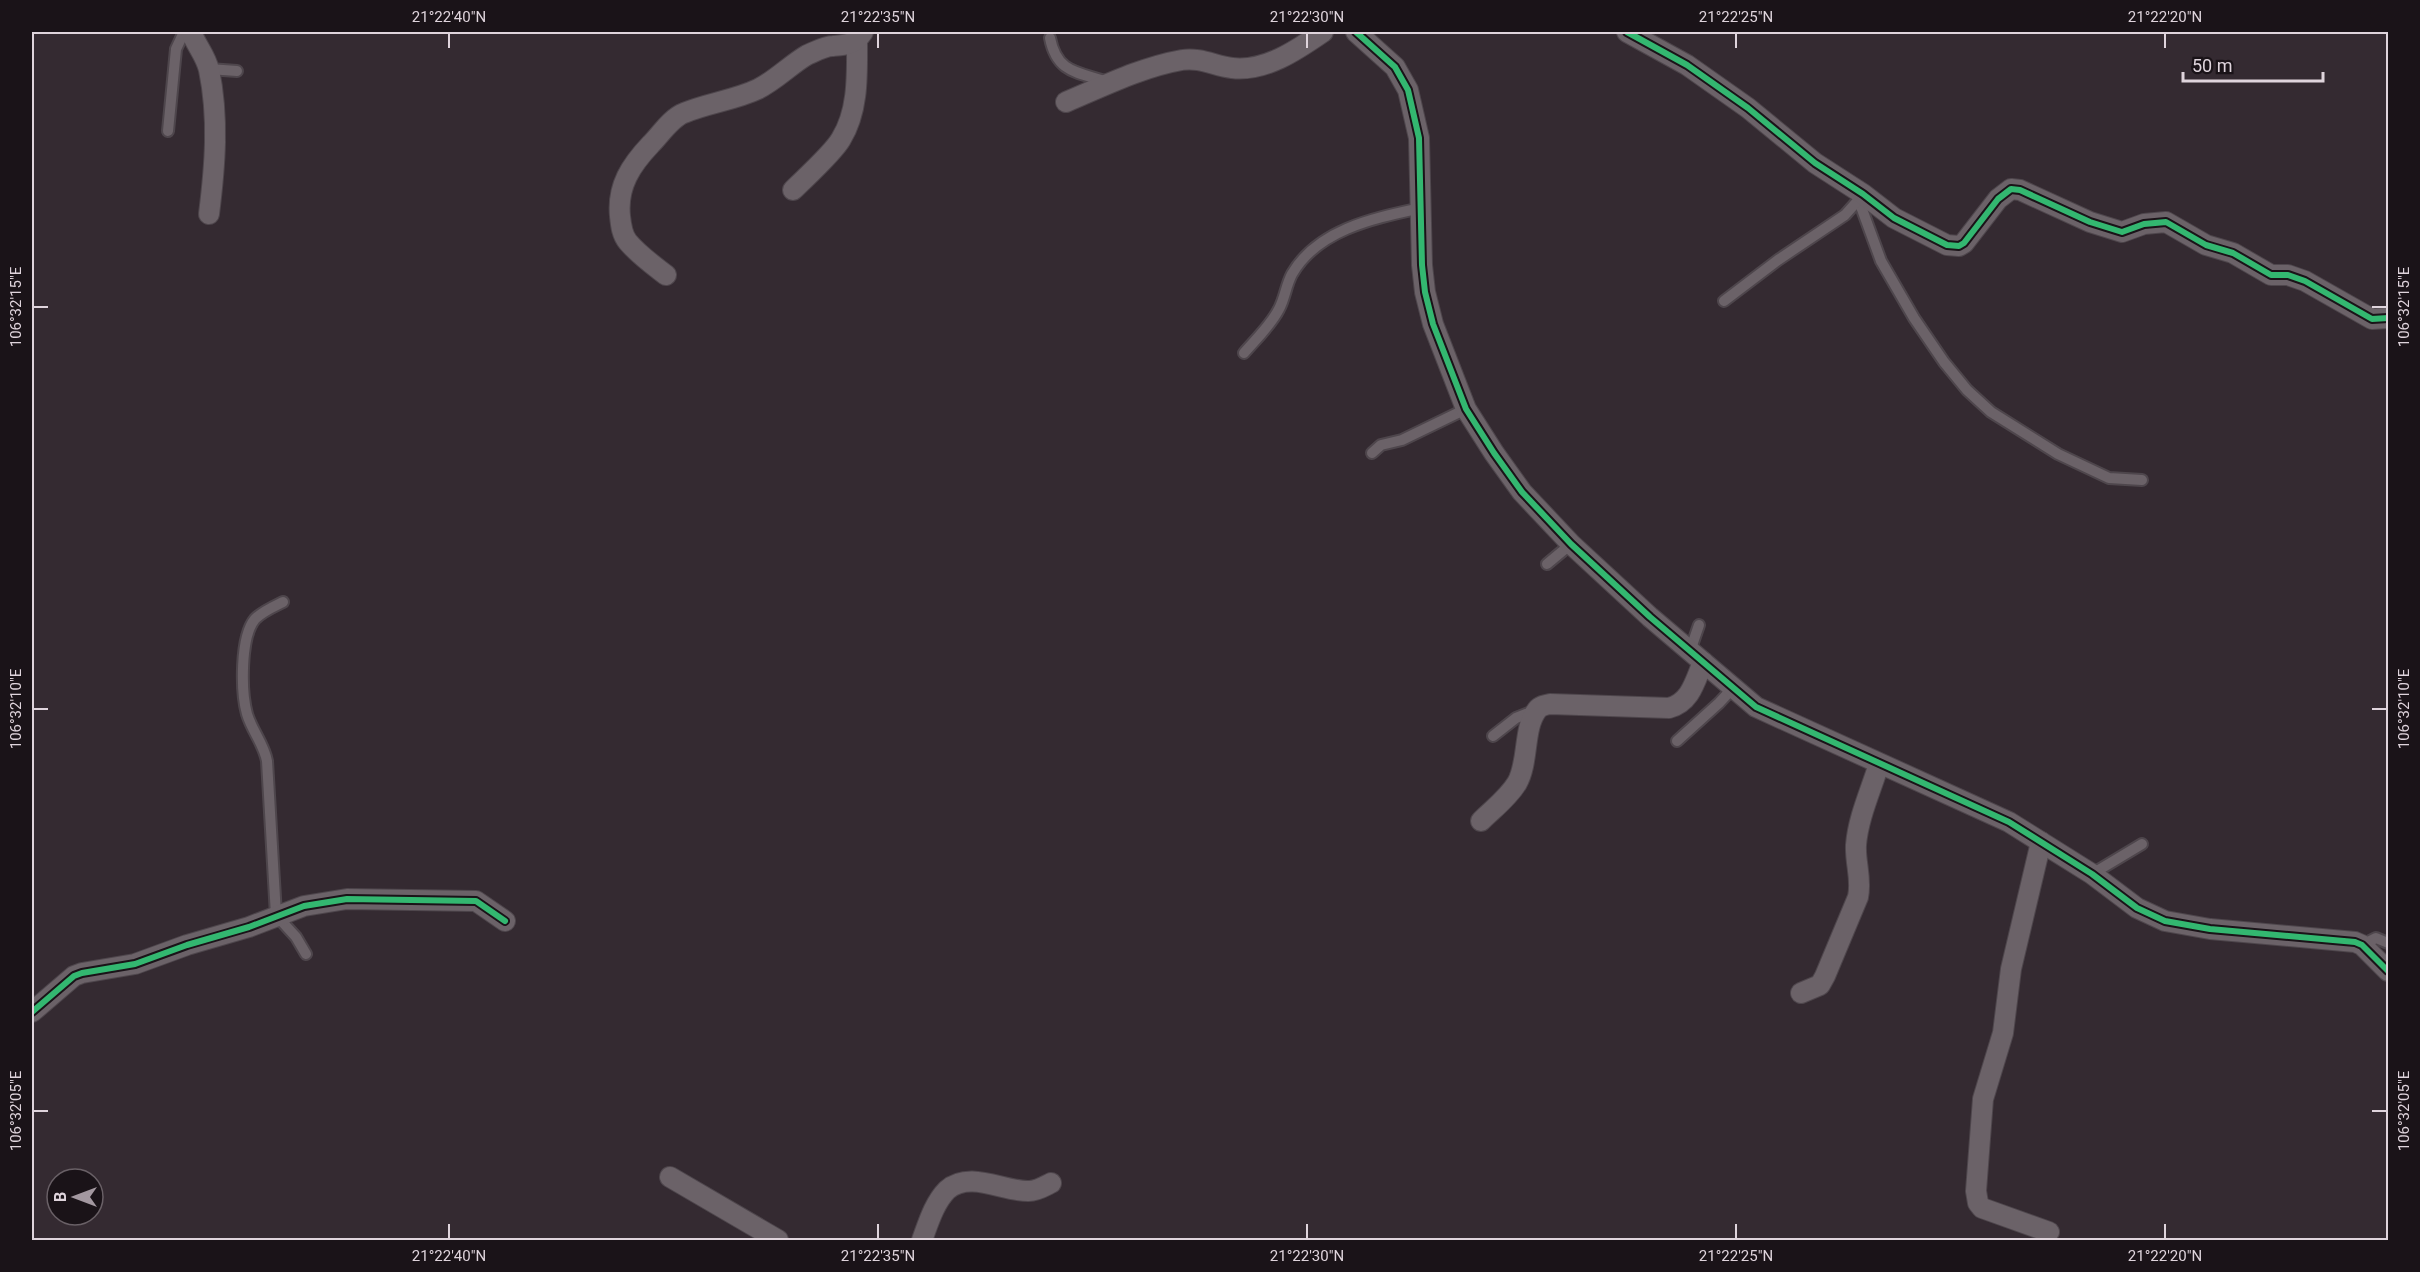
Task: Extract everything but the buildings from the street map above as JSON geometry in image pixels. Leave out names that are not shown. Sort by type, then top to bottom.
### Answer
[{"type":"street","points":[[191,32],[209,69],[216,139],[209,214]]},
{"type":"street","points":[[1066,102],[1112,83],[1184,60],[1196,59],[1232,68],[1259,65],[1277,60],[1323,32]]},
{"type":"street","points":[[1356,32],[1395,67],[1408,90],[1419,138],[1422,265],[1425,292],[1433,324],[1467,409],[1522,492],[1571,544],[1756,707],[2009,822],[2092,874],[2137,908],[2165,921],[2210,929],[2343,939],[2362,945],[2388,971]]},
{"type":"street","points":[[1627,32],[1687,65],[1748,108],[1815,164],[1861,197],[1894,218],[1947,245],[1959,246],[1964,243],[1972,236],[1998,199],[2011,189],[2020,190],[2090,222],[2122,232],[2155,222],[2166,222],[2206,245],[2233,253],[2271,274],[2288,275],[2306,281],[2372,319],[2388,318]]},
{"type":"street","points":[[793,190],[840,141],[850,122],[855,106],[860,36]]},
{"type":"street","points":[[666,274],[639,254],[627,240],[622,229],[621,190],[627,174],[638,158],[673,121],[685,112],[754,91],[806,56],[832,46],[849,45],[860,36]]},
{"type":"street","points":[[1481,821],[1518,782],[1522,773],[1532,721],[1537,710],[1550,704],[1669,708],[1678,705],[1690,693],[1697,656]]},
{"type":"street","points":[[1801,993],[1820,985],[1858,897],[1860,886],[1857,835],[1879,764]]},
{"type":"street","points":[[2041,842],[2011,969],[2003,1033],[1983,1099],[1976,1191],[1978,1203],[1982,1208],[2049,1232]]},
{"type":"street","points":[[32,1012],[74,976],[135,964],[187,945],[249,927],[304,906],[347,899],[471,900],[481,902],[505,921]]},
{"type":"street","points":[[670,1177],[778,1240]]},
{"type":"street","points":[[922,1240],[937,1204],[947,1190],[959,1183],[977,1182],[1029,1191],[1051,1183]]},
{"type":"lane","points":[[168,131],[176,50],[184,32]]},
{"type":"lane","points":[[1050,38],[1053,53],[1060,63],[1071,70],[1112,83]]},
{"type":"lane","points":[[209,69],[237,71]]},
{"type":"lane","points":[[1724,301],[1778,260],[1845,215],[1861,197]]},
{"type":"lane","points":[[1861,197],[1881,261],[1914,318],[1944,362],[1967,390],[1991,412],[2058,454],[2109,478],[2142,480]]},
{"type":"lane","points":[[1244,353],[1272,321],[1279,310],[1292,274],[1306,256],[1354,225],[1421,208]]},
{"type":"lane","points":[[1372,453],[1381,445],[1402,440],[1467,409]]},
{"type":"lane","points":[[1546,564],[1571,544]]},
{"type":"lane","points":[[283,602],[265,611],[254,620],[248,632],[244,661],[247,712],[267,761],[276,915],[296,937],[306,954]]},
{"type":"lane","points":[[1697,656],[1699,625]]},
{"type":"lane","points":[[1677,741],[1732,688]]},
{"type":"lane","points":[[1493,736],[1516,718],[1537,710]]},
{"type":"lane","points":[[2092,874],[2142,844]]},
{"type":"lane","points":[[2362,945],[2376,938],[2388,943]]},
{"type":"cycle path","points":[[1356,32],[1395,67],[1408,90],[1419,138],[1422,265],[1425,292],[1433,324],[1466,409],[1522,492],[1571,544],[1650,617],[1756,707],[2009,822],[2092,874],[2137,908],[2165,921],[2210,929],[2355,942],[2362,945],[2388,971]]},
{"type":"cycle path","points":[[1627,32],[1687,65],[1748,108],[1815,163],[1863,194],[1894,218],[1947,245],[1959,246],[1964,243],[1998,199],[2011,189],[2020,190],[2090,222],[2122,232],[2144,224],[2166,222],[2206,245],[2233,253],[2271,275],[2288,275],[2305,281],[2372,319],[2388,318]]},
{"type":"cycle path","points":[[32,1012],[74,976],[135,964],[187,945],[249,927],[304,906],[347,899],[476,901],[505,921]]}]
